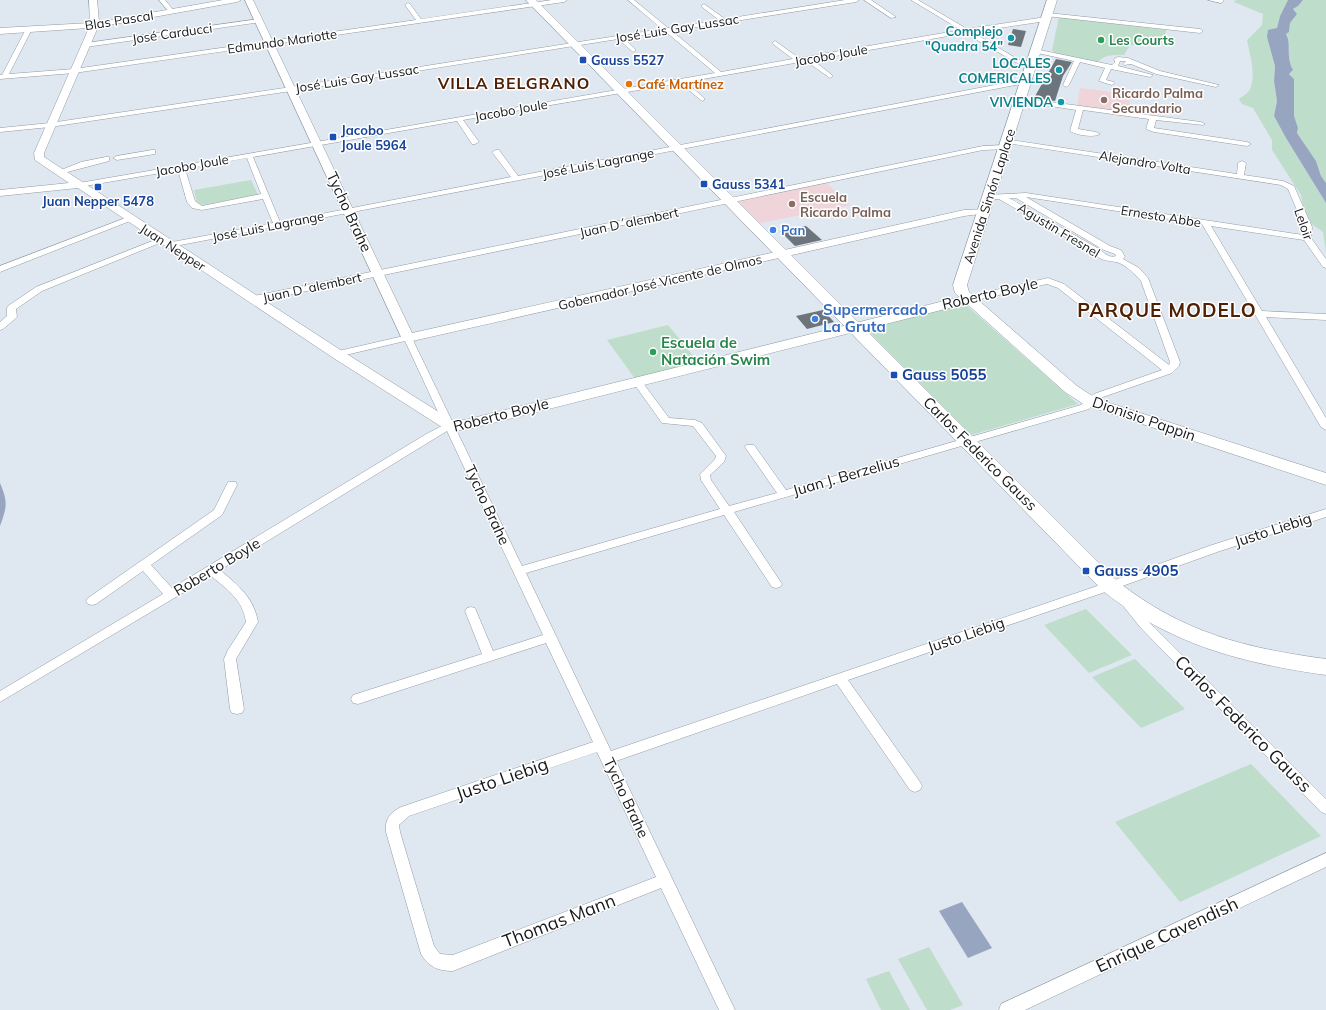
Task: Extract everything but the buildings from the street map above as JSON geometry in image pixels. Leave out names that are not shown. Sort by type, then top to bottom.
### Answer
[{"type":"main road","name":"Juan Nepper","points":[[93,0],[95,25],[50,125],[39,156],[42,161],[450,426]]},
{"type":"main road","name":"Blas Pascal","points":[[0,31],[95,25],[237,0]]},
{"type":"main road","name":"Tycho Brahe","points":[[249,0],[408,338]]},
{"type":"main road","name":"Avenida Simón Laplace","points":[[968,299],[962,293],[960,285],[984,211],[994,194],[1006,144],[1052,0]]},
{"type":"main road","name":"Carlos Federico Gauss","points":[[533,2],[1115,591],[1141,610],[1161,630],[1259,656],[1326,667]]},
{"type":"main road","name":"Jacobo Joule","points":[[0,193],[79,185]]},
{"type":"main road","name":"Gobernador José Vicente de Olmos","points":[[408,338],[964,213],[984,211]]},
{"type":"main road","name":"Roberto Boyle","points":[[450,426],[465,425],[968,299]]},
{"type":"main road","name":"Dionisio Pappin","points":[[968,299],[1071,389],[1091,402],[1326,479]]},
{"type":"street","points":[[162,0],[172,12]]},
{"type":"street","name":"Edmundo Mariotte","points":[[2,76],[74,71],[420,21],[533,2],[564,0]]},
{"type":"street","points":[[631,0],[720,74]]},
{"type":"street","name":"José Luis Gay Lussac","points":[[0,130],[50,125],[291,89],[856,0]]},
{"type":"street","points":[[867,0],[893,17]]},
{"type":"street","points":[[914,0],[1016,61],[1031,65]]},
{"type":"street","points":[[1210,0],[1221,1]]},
{"type":"street","points":[[408,5],[420,21]]},
{"type":"street","points":[[704,6],[724,20]]},
{"type":"street","name":"Jacobo Joule","points":[[79,185],[1047,17],[1200,31]]},
{"type":"street","name":"José Carducci","points":[[86,45],[259,21]]},
{"type":"street","points":[[2,76],[29,29]]},
{"type":"street","points":[[619,37],[633,50]]},
{"type":"street","points":[[775,43],[799,61]]},
{"type":"street","points":[[1035,51],[1150,75]]},
{"type":"street","points":[[1112,83],[1102,81],[1111,67],[1118,62],[1116,60],[1123,58],[1158,73],[1216,85]]},
{"type":"street","points":[[808,59],[830,76]]},
{"type":"street","points":[[1066,85],[1078,60]]},
{"type":"street","points":[[1121,69],[1130,61]]},
{"type":"street","points":[[682,81],[702,99]]},
{"type":"street","name":"José Luis Lagrange","points":[[0,327],[12,317],[12,308],[32,293],[166,242],[348,211],[1026,81]]},
{"type":"street","points":[[1020,100],[1201,124]]},
{"type":"street","points":[[1080,108],[1074,131],[1096,134]]},
{"type":"street","points":[[1153,118],[1150,129],[1247,144]]},
{"type":"street","points":[[459,119],[476,142]]},
{"type":"street","name":"Alejandro Volta","points":[[1006,144],[1283,183]]},
{"type":"street","name":"Juan D´alembert","points":[[254,299],[1006,144]]},
{"type":"street","points":[[60,172],[106,159],[114,160],[152,152]]},
{"type":"street","points":[[496,152],[516,179]]},
{"type":"street","points":[[249,155],[277,224]]},
{"type":"street","points":[[1240,176],[1242,163]]},
{"type":"street","points":[[181,167],[191,202],[195,206],[202,208],[265,196]]},
{"type":"street","name":"Leloir","points":[[1283,183],[1291,188],[1308,227],[1306,238],[1326,265]]},
{"type":"street","name":"Ernesto Abbe","points":[[994,194],[1016,195],[1306,238]]},
{"type":"street","name":"Ernesto Abbe","points":[[994,194],[1016,195]]},
{"type":"street","name":"Agustin Fresnel","points":[[994,194],[1096,251],[1104,258],[1117,259],[1136,270],[1145,280],[1172,356]]},
{"type":"street","name":"Agustin Fresnel","points":[[1016,195],[1101,244],[1118,252],[1121,255],[1117,259]]},
{"type":"street","points":[[0,269],[131,220]]},
{"type":"street","points":[[1205,222],[1325,424]]},
{"type":"street","name":"Roberto Boyle","points":[[968,299],[1048,281],[1061,286],[1153,356]]},
{"type":"street","points":[[1260,314],[1326,317]]},
{"type":"street","name":"Gobernador José Vicente de Olmos","points":[[337,354],[408,338]]},
{"type":"street","name":"Tycho Brahe","points":[[408,338],[727,1010]]},
{"type":"street","points":[[1153,356],[1166,360],[1170,359],[1172,356],[1175,364],[1169,370],[1153,356]]},
{"type":"street","name":"Juan J. Berzelius","points":[[518,571],[1085,407],[1097,396],[1169,370]]},
{"type":"street","points":[[637,381],[666,421],[695,423],[721,456],[720,460],[706,474],[706,480],[776,584]]},
{"type":"street","name":"Roberto Boyle","points":[[0,697],[171,595],[432,435],[450,426]]},
{"type":"street","points":[[750,447],[784,495]]},
{"type":"street","points":[[92,601],[218,512],[232,485]]},
{"type":"street","name":"Justo Liebig","points":[[607,758],[840,678],[1115,591],[1216,548],[1326,513]]},
{"type":"street","points":[[144,564],[171,595]]},
{"type":"street","points":[[212,570],[243,597],[252,617],[252,622],[232,653],[230,659],[237,709]]},
{"type":"street","points":[[471,611],[489,657]]},
{"type":"street","name":"Carlos Federico Gauss","points":[[1161,630],[1326,808]]},
{"type":"street","points":[[358,699],[550,637]]},
{"type":"street","points":[[840,678],[915,786]]},
{"type":"street","name":"Justo Liebig","points":[[453,963],[438,962],[432,957],[427,949],[393,832],[392,824],[396,818],[404,812],[601,745]]},
{"type":"street","name":"Enrique Cavendish","points":[[1007,1010],[1326,860]]},
{"type":"street","name":"Thomas Mann","points":[[453,963],[665,880]]},
{"type":"shaded area","name":"Ricardo Palma Secundario","points":[[1080,88],[1130,94],[1129,113],[1077,107]]},
{"type":"shaded area","name":"Escuela Ricardo Palma","points":[[825,182],[851,205],[756,224],[734,202]]},
{"type":"green space","points":[[1236,0],[1288,0],[1280,16],[1277,28],[1267,37],[1275,66],[1274,81],[1277,101],[1274,116],[1326,203],[1326,252],[1323,232],[1306,220],[1301,195],[1272,150],[1272,140],[1253,108],[1242,104],[1239,99],[1249,91],[1253,73],[1247,40],[1262,25],[1263,14],[1234,2]]},
{"type":"green space","points":[[1303,0],[1326,0],[1326,183],[1321,176],[1316,161],[1297,133],[1298,128],[1294,116],[1294,79],[1289,74],[1293,70],[1289,59],[1288,37],[1286,33],[1289,32],[1290,23],[1297,14],[1293,9]]},
{"type":"green space","name":"Les Courts","points":[[1059,17],[1166,30],[1165,41],[1148,39],[1145,45],[1130,45],[1124,55],[1107,56],[1098,62],[1055,53],[1052,50]]},
{"type":"green space","points":[[251,180],[258,195],[204,205],[197,203],[194,190]]},
{"type":"green space","points":[[965,304],[1078,404],[971,435],[866,329]]},
{"type":"green space","name":"Escuela de Natación Swim","points":[[668,325],[699,363],[636,380],[607,340]]},
{"type":"green space","points":[[1086,609],[1132,655],[1089,673],[1044,625]]},
{"type":"green space","points":[[1135,659],[1185,709],[1141,728],[1092,677]]},
{"type":"green space","points":[[1251,764],[1321,836],[1180,902],[1115,822]]},
{"type":"green space","points":[[929,947],[963,1005],[950,1010],[927,1010],[898,959]]},
{"type":"green space","points":[[889,971],[910,1010],[881,1010],[866,979]]},
{"type":"water","points":[[1288,0],[1303,0],[1293,9],[1297,14],[1290,23],[1289,32],[1286,34],[1288,38],[1289,59],[1293,70],[1289,74],[1294,79],[1294,116],[1298,128],[1297,133],[1316,161],[1321,176],[1326,183],[1326,203],[1274,116],[1277,101],[1274,81],[1275,66],[1267,37],[1268,30],[1277,28],[1280,16]]},
{"type":"water","points":[[0,483],[6,504],[0,526]]},
{"type":"water","points":[[962,902],[992,948],[968,958],[939,911]]},
{"type":"place","name":"Complejo \"Quadra 54\"","points":[[1011,38]]},
{"type":"place","name":"Les Courts","points":[[1101,40]]},
{"type":"place","name":"Gauss 5527","points":[[583,60]]},
{"type":"place","name":"LOCALES COMERICALES","points":[[1059,70]]},
{"type":"place","name":"Café Martínez","points":[[629,84]]},
{"type":"place","name":"Ricardo Palma Secundario","points":[[1104,100]]},
{"type":"place","name":"VIVIENDA","points":[[1061,102]]},
{"type":"place","name":"Jacobo Joule 5964","points":[[333,137]]},
{"type":"place","name":"Gauss 5341","points":[[704,184]]},
{"type":"place","name":"Juan Nepper 5478","points":[[98,187]]},
{"type":"place","name":"Escuela Ricardo Palma","points":[[792,204]]},
{"type":"place","name":"Pan","points":[[773,230]]},
{"type":"place","name":"Supermercado La Gruta","points":[[815,319]]},
{"type":"place","name":"Escuela de Natación Swim","points":[[653,352]]},
{"type":"place","name":"Gauss 5055","points":[[894,375]]},
{"type":"place","name":"Gauss 4905","points":[[1086,571]]},
{"type":"district","name":"VILLA BELGRANO","points":[[514,83]]},
{"type":"district","name":"PARQUE MODELO","points":[[1167,310]]}]
